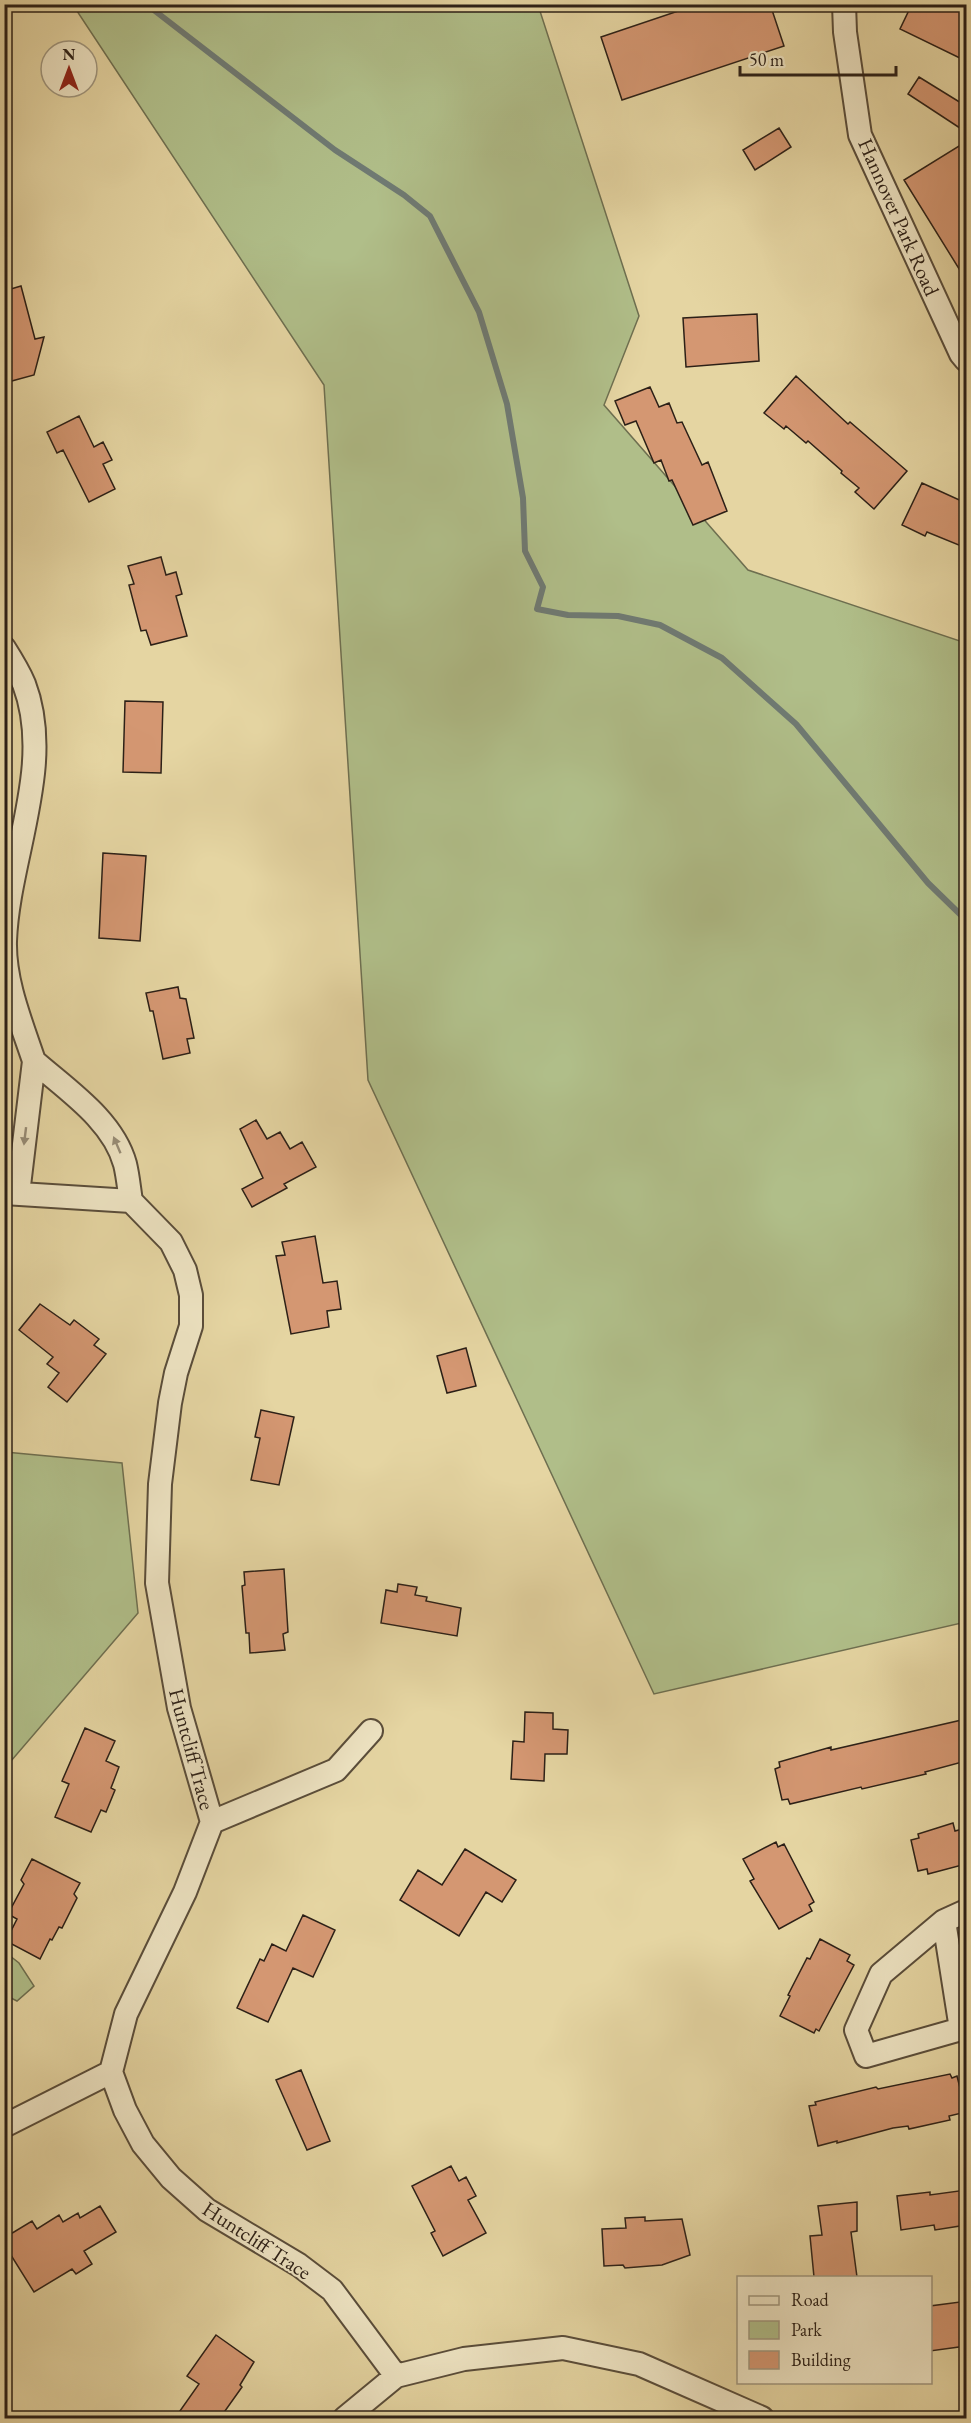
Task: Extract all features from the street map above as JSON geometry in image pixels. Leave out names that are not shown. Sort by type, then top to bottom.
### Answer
[{"type":"street","name":"Hannover Park Road","points":[[844,4],[845,32],[860,135],[961,354],[966,360]]},
{"type":"street","points":[[4,648],[24,684],[34,730],[33,772],[8,906],[5,944],[13,999],[34,1061],[11,1194],[131,1201],[125,1164],[113,1136],[99,1120],[34,1061]]},
{"type":"street","name":"Huntcliff Trace","points":[[131,1201],[171,1242],[185,1270],[191,1295],[191,1326],[170,1403],[161,1473],[157,1583],[179,1708],[212,1822],[185,1892],[126,2014],[111,2072],[125,2110],[143,2144],[171,2178],[207,2210],[299,2265],[332,2290],[396,2376]]},
{"type":"street","points":[[212,1822],[336,1770],[371,1731]]},
{"type":"street","points":[[944,1921],[960,2029],[866,2056],[856,2030],[881,1974],[944,1921],[966,1911]]},
{"type":"street","points":[[4,2126],[111,2072]]},
{"type":"street","points":[[345,2418],[396,2376],[464,2359],[563,2348],[639,2364],[762,2418]]},
{"type":"green space","points":[[73,5],[538,5],[639,316],[604,405],[748,570],[963,642],[966,651],[966,1622],[654,1694],[368,1080],[324,385],[99,44],[99,39],[95,39]]},
{"type":"green space","points":[[5,1452],[122,1463],[138,1613],[5,1768]]},
{"type":"green space","points":[[5,1952],[19,1963],[34,1986],[17,2001],[5,1995]]},
{"type":"building","points":[[699,4],[770,4],[784,46],[622,100],[601,37]]},
{"type":"building","points":[[912,4],[966,4],[966,61],[900,29]]},
{"type":"building","points":[[919,77],[966,106],[966,132],[908,94]]},
{"type":"building","points":[[779,128],[791,147],[755,170],[743,150]]},
{"type":"building","points":[[959,146],[966,158],[966,280],[904,180]]},
{"type":"building","points":[[21,286],[35,339],[44,337],[34,375],[8,382],[4,370],[4,291]]},
{"type":"building","points":[[757,314],[759,361],[686,367],[683,318]]},
{"type":"building","points":[[796,376],[848,424],[850,422],[907,471],[874,509],[855,492],[859,488],[808,441],[806,443],[786,426],[784,429],[764,413]]},
{"type":"building","points":[[650,387],[659,407],[669,403],[677,423],[682,422],[702,465],[708,462],[727,511],[693,525],[672,480],[669,481],[661,460],[654,463],[636,421],[625,425],[615,401]]},
{"type":"building","points":[[79,416],[94,447],[103,442],[112,460],[103,464],[115,489],[89,502],[63,450],[57,453],[47,432]]},
{"type":"building","points":[[922,483],[966,503],[966,548],[927,532],[925,536],[902,525]]},
{"type":"building","points":[[161,557],[166,575],[176,572],[182,594],[176,596],[187,636],[151,645],[146,630],[141,631],[129,585],[134,584],[128,566]]},
{"type":"building","points":[[125,701],[163,702],[161,773],[123,772]]},
{"type":"building","points":[[103,853],[146,856],[140,941],[99,938]]},
{"type":"building","points":[[178,987],[180,998],[186,999],[194,1038],[187,1039],[190,1053],[163,1059],[153,1011],[150,1011],[146,993]]},
{"type":"building","points":[[256,1120],[267,1139],[280,1132],[290,1149],[302,1142],[316,1167],[284,1184],[287,1188],[252,1207],[242,1189],[263,1178],[240,1129]]},
{"type":"building","points":[[315,1236],[323,1283],[337,1281],[341,1309],[327,1311],[329,1327],[291,1334],[276,1256],[285,1255],[282,1242]]},
{"type":"building","points":[[40,1304],[70,1325],[74,1320],[99,1339],[94,1345],[106,1354],[67,1402],[48,1387],[59,1373],[47,1364],[53,1357],[19,1330]]},
{"type":"building","points":[[466,1348],[476,1386],[447,1393],[437,1356]]},
{"type":"building","points":[[261,1410],[294,1417],[279,1485],[251,1480],[260,1438],[255,1437]]},
{"type":"building","points":[[284,1569],[288,1632],[283,1634],[285,1650],[250,1653],[242,1586],[245,1585],[244,1572]]},
{"type":"building","points":[[398,1584],[417,1587],[415,1595],[427,1597],[426,1601],[461,1608],[457,1636],[381,1623],[386,1590],[397,1592]]},
{"type":"building","points":[[525,1712],[553,1713],[553,1729],[568,1730],[567,1754],[545,1754],[544,1781],[511,1779],[513,1741],[524,1742]]},
{"type":"building","points":[[966,1719],[966,1761],[925,1772],[926,1774],[862,1789],[861,1787],[790,1804],[788,1799],[782,1800],[775,1769],[780,1767],[779,1762],[831,1747],[831,1750]]},
{"type":"building","points":[[85,1728],[115,1741],[106,1761],[119,1767],[111,1788],[115,1790],[106,1812],[101,1810],[91,1832],[55,1817],[69,1784],[62,1781]]},
{"type":"building","points":[[953,1823],[955,1831],[966,1828],[966,1864],[928,1874],[927,1869],[918,1871],[911,1840],[919,1838],[918,1834]]},
{"type":"building","points":[[776,1842],[778,1847],[784,1844],[814,1902],[809,1905],[812,1911],[779,1929],[750,1881],[754,1879],[743,1859]]},
{"type":"building","points":[[465,1849],[516,1880],[502,1902],[486,1892],[459,1936],[400,1900],[418,1870],[442,1885]]},
{"type":"building","points":[[32,1859],[80,1883],[74,1894],[77,1898],[62,1928],[59,1927],[52,1940],[50,1939],[40,1959],[6,1941],[17,1919],[8,1914],[24,1884],[21,1880]]},
{"type":"building","points":[[303,1915],[335,1930],[313,1977],[293,1968],[268,2022],[237,2008],[260,1959],[264,1961],[272,1944],[286,1951]]},
{"type":"building","points":[[820,1939],[850,1955],[847,1961],[854,1965],[819,2031],[816,2029],[814,2033],[780,2016],[807,1958],[810,1959]]},
{"type":"building","points":[[301,2070],[330,2141],[307,2150],[276,2080]]},
{"type":"building","points":[[950,2074],[952,2078],[957,2076],[966,2112],[949,2116],[950,2120],[909,2129],[908,2126],[893,2128],[818,2146],[809,2106],[816,2105],[815,2102],[876,2087],[878,2089]]},
{"type":"building","points":[[451,2166],[459,2181],[466,2177],[476,2196],[468,2200],[486,2233],[443,2256],[431,2233],[435,2231],[412,2186]]},
{"type":"building","points":[[966,2190],[966,2225],[935,2230],[934,2225],[901,2230],[897,2196],[930,2192],[930,2195]]},
{"type":"building","points":[[857,2202],[857,2231],[851,2232],[857,2276],[814,2276],[810,2236],[822,2235],[818,2206]]},
{"type":"building","points":[[100,2206],[116,2232],[84,2251],[92,2264],[76,2274],[72,2269],[34,2292],[4,2244],[4,2238],[32,2221],[37,2229],[59,2215],[63,2222],[78,2213],[80,2218]]},
{"type":"building","points":[[645,2217],[645,2221],[682,2219],[690,2255],[662,2265],[625,2268],[623,2265],[604,2266],[602,2229],[626,2228],[625,2218]]},
{"type":"building","points":[[960,2302],[961,2306],[966,2305],[966,2346],[932,2351],[932,2306]]},
{"type":"building","points":[[216,2335],[254,2362],[240,2385],[242,2387],[220,2418],[175,2418],[199,2384],[187,2376]]},
{"type":"waterway","points":[[146,4],[335,150],[404,195],[430,216],[479,312],[507,404],[523,498],[525,551],[543,587],[537,609],[568,615],[618,616],[660,625],[722,658],[796,724],[928,883],[966,920]]}]
